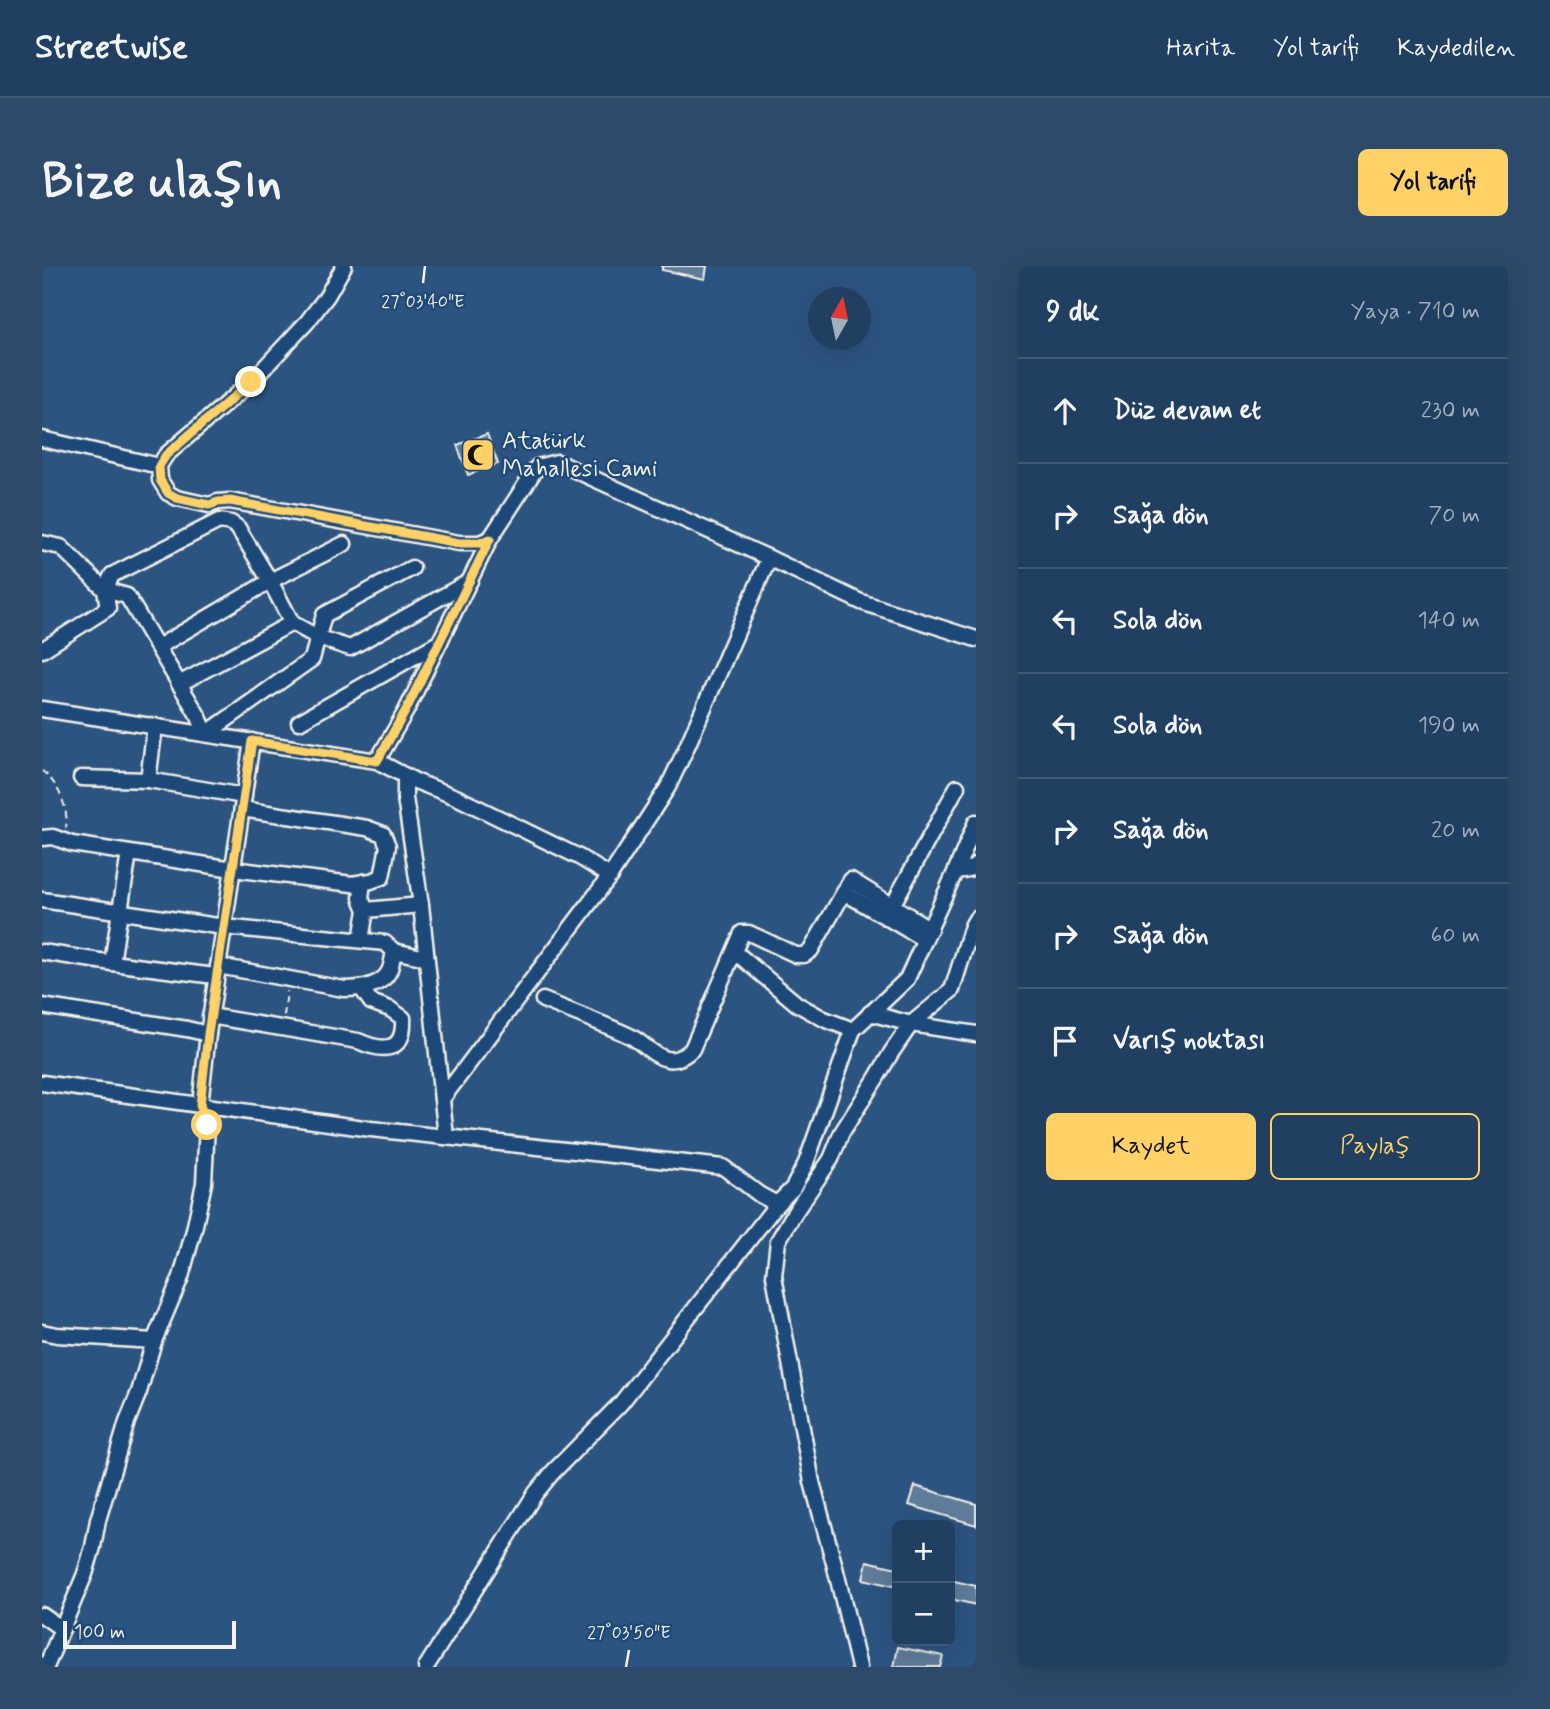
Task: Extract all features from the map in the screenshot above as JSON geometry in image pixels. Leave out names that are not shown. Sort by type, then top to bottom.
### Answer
[{"type":"street","points":[[344,266],[327,296],[307,322],[251,382],[166,455],[159,466],[160,480],[168,493],[177,498],[209,505],[230,501],[459,543],[479,543],[490,539]]},
{"type":"street","points":[[42,439],[159,466]]},
{"type":"street","points":[[377,761],[406,710],[490,539],[537,467],[557,462],[861,602],[976,639]]},
{"type":"street","points":[[42,650],[108,608],[105,590],[112,575],[219,521],[238,528],[292,623],[319,638],[350,648],[470,581]]},
{"type":"street","points":[[42,544],[61,547],[105,590],[127,596],[199,717],[206,734]]},
{"type":"street","points":[[158,647],[270,581],[344,544]]},
{"type":"street","points":[[442,1100],[610,876],[668,787],[769,558]]},
{"type":"street","points":[[206,734],[312,659],[324,615],[412,568]]},
{"type":"street","points":[[179,684],[292,623]]},
{"type":"street","points":[[299,722],[440,642]]},
{"type":"street","points":[[42,709],[377,761],[579,857],[610,876]]},
{"type":"street","points":[[148,780],[155,726]]},
{"type":"street","points":[[46,1667],[85,1574],[127,1422],[154,1341],[181,1277],[194,1230],[204,1183],[207,1125],[200,1105],[210,1016],[252,741]]},
{"type":"street","points":[[405,776],[405,798],[421,905],[446,1137]]},
{"type":"street","points":[[42,838],[53,837],[129,853],[233,869],[352,884],[382,877],[388,846],[383,834],[367,828],[243,803],[148,780],[81,778]]},
{"type":"street","points":[[889,911],[957,787]]},
{"type":"street","points":[[426,1667],[536,1494],[553,1472],[621,1404],[777,1204],[793,1188],[806,1163],[853,1030],[907,979],[976,821]]},
{"type":"street","points":[[112,963],[129,853]]},
{"type":"street","points":[[956,870],[964,871],[976,865]]},
{"type":"street","points":[[543,1000],[632,1037],[661,1057],[678,1059],[692,1049],[743,933],[749,933],[796,955],[804,955],[811,950],[851,880],[889,911],[927,935]]},
{"type":"street","points":[[360,940],[366,910],[361,898],[363,882]]},
{"type":"street","points":[[42,900],[224,927],[384,943],[394,951],[426,958]]},
{"type":"street","points":[[366,910],[421,905]]},
{"type":"street","points":[[859,1667],[812,1482],[774,1276],[778,1241],[831,1159],[842,1132],[911,1024],[952,990],[976,919]]},
{"type":"street","points":[[42,952],[112,963],[217,971],[289,979],[344,989],[362,989],[376,983],[390,972],[394,951]]},
{"type":"street","points":[[741,957],[797,1004],[824,1019],[853,1030]]},
{"type":"street","points":[[210,1016],[358,1041],[373,1048],[391,1047],[399,1040],[403,1029],[402,1018],[390,1009],[371,1002],[362,989]]},
{"type":"street","points":[[42,1006],[187,1028],[208,1034]]},
{"type":"street","points":[[870,1013],[911,1024],[976,1034]]},
{"type":"street","points":[[42,1083],[372,1129],[723,1167],[760,1195],[777,1204]]},
{"type":"street","points":[[42,1332],[154,1341]]},
{"type":"street","points":[[42,1615],[62,1629]]},
{"type":"path","points":[[42,771],[48,775],[62,800],[68,818],[65,841]]},
{"type":"path","points":[[282,1028],[289,979]]},
{"type":"building","points":[[662,266],[707,266],[705,279],[662,270]]},
{"type":"building","name":"Atatürk Mahallesi Cami","points":[[487,434],[498,464],[468,475],[457,445]]},
{"type":"building","points":[[915,1486],[976,1504],[976,1525],[909,1505]]},
{"type":"building","points":[[867,1561],[892,1567],[892,1586],[863,1579]]},
{"type":"building","points":[[955,1581],[976,1586],[976,1605],[955,1600]]},
{"type":"building","points":[[898,1647],[943,1656],[940,1667],[894,1667]]},
{"type":"place","name":"Atatürk Mahallesi Cami","points":[[478,455]]},
{"type":"route","points":[[207,1125],[200,1105],[208,1034],[252,741],[377,761],[406,710],[490,539],[479,543],[459,543],[230,501],[209,505],[177,498],[168,493],[160,480],[159,466],[166,455],[251,382]]}]
